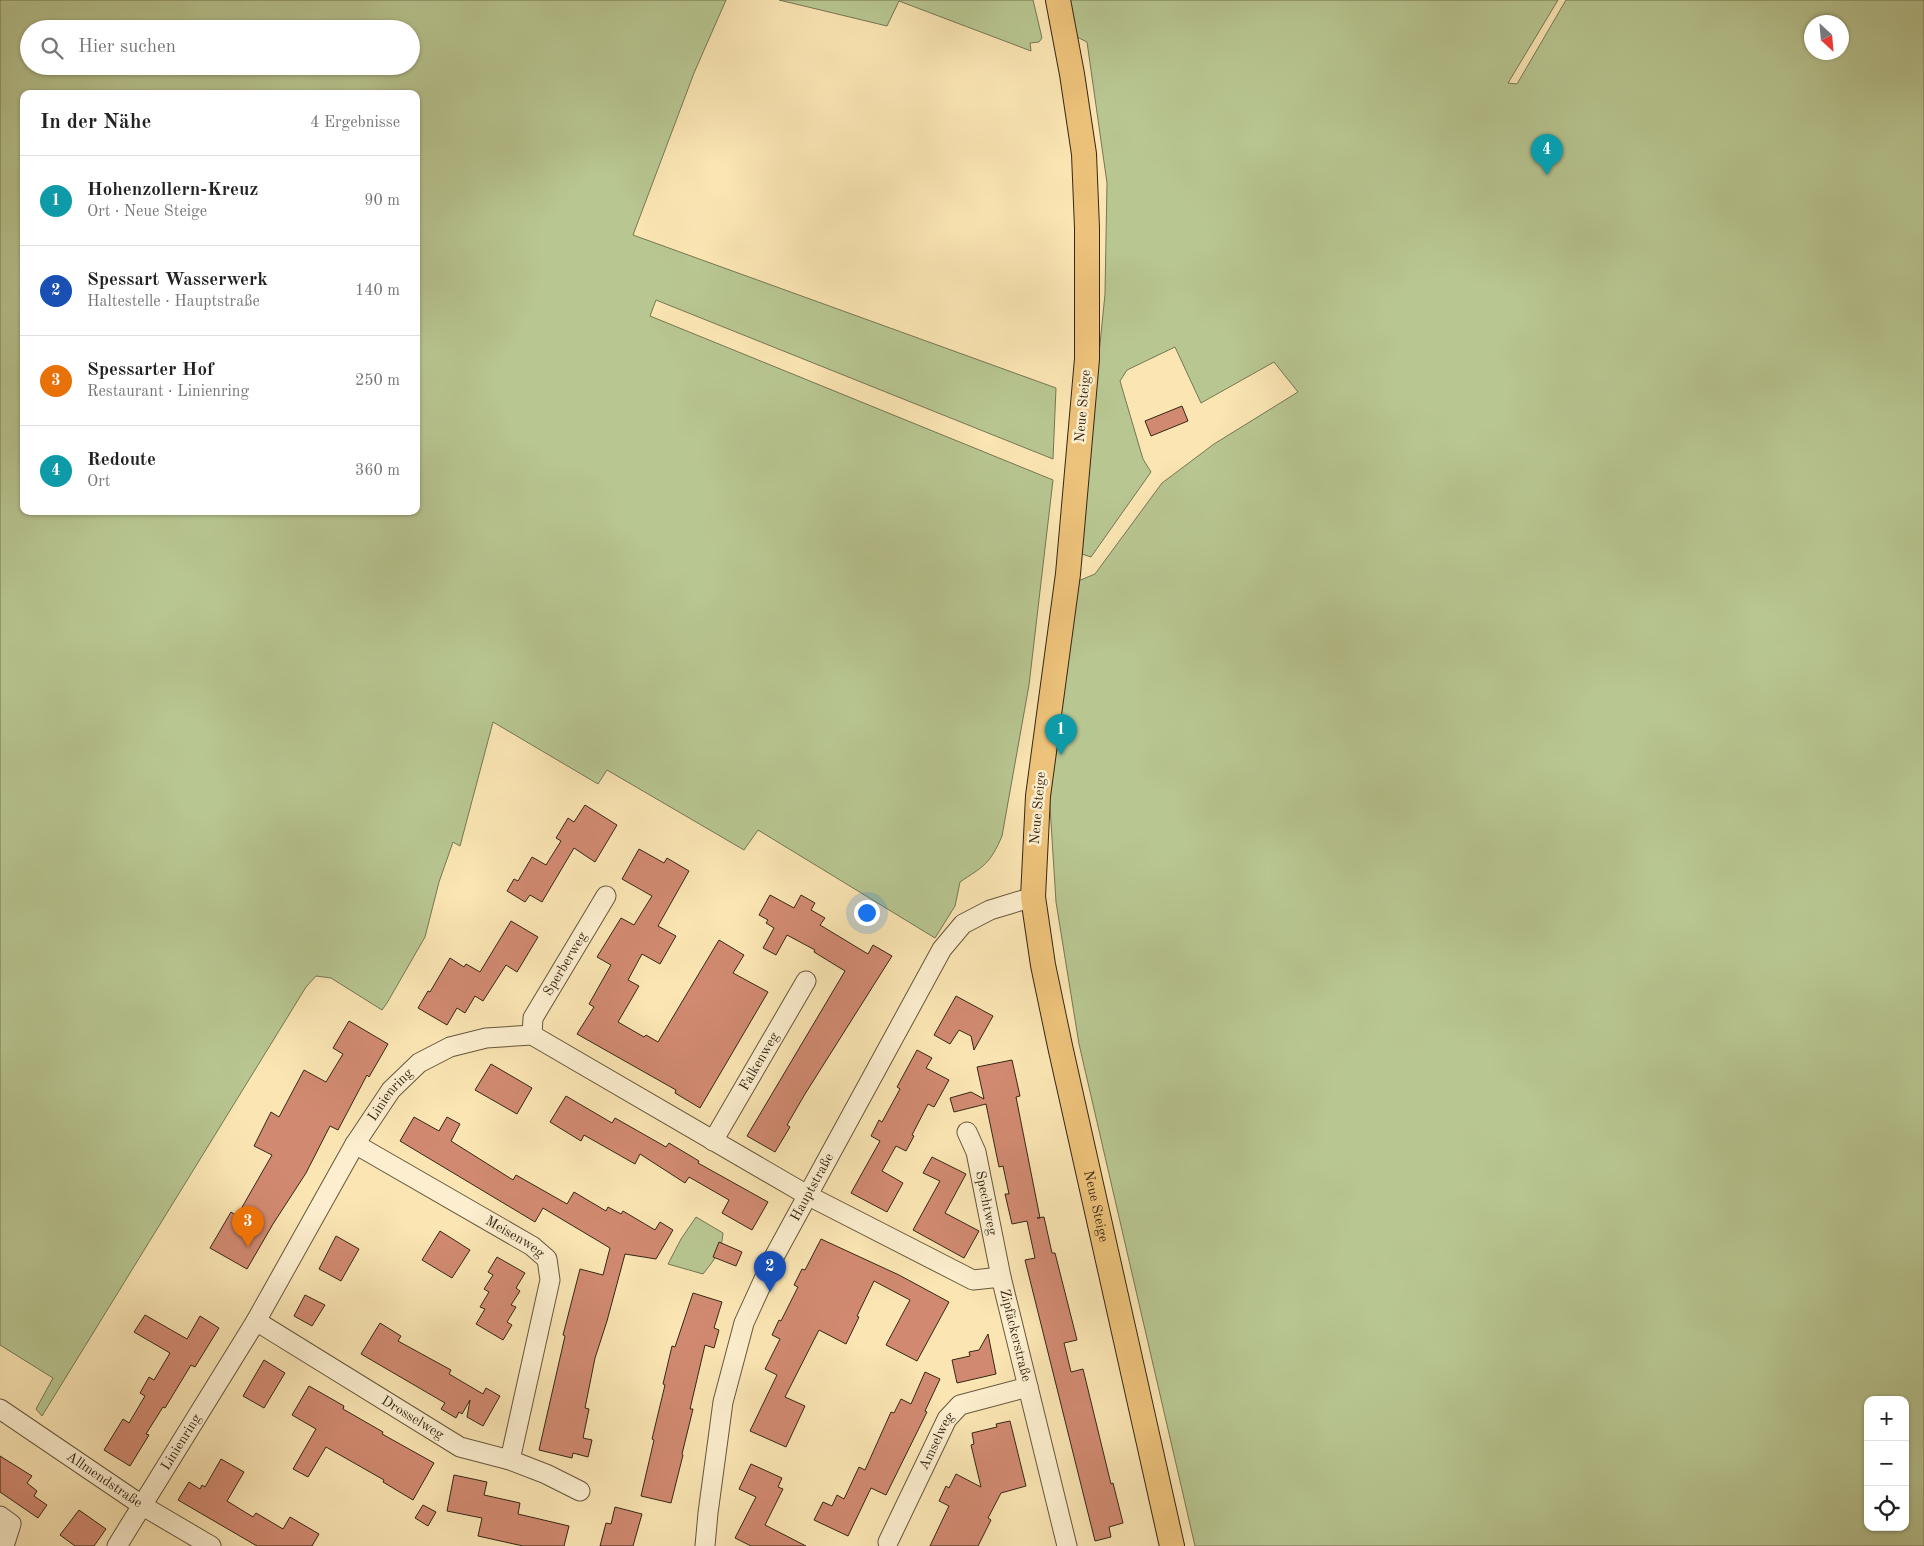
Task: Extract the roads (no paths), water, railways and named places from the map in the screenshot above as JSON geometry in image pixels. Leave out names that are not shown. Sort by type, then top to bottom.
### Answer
[{"type":"main road","name":"Neue Steige","points":[[1058,0],[1084,154],[1087,228],[1087,358],[1068,574],[1038,796],[1033,898],[1043,964],[1060,1046],[1172,1546]]},
{"type":"street","name":"Sperberweg","points":[[532,1035],[533,1018],[606,896]]},
{"type":"street","name":"Hauptstraße","points":[[705,1546],[723,1402],[744,1322],[774,1257],[942,948],[963,924],[990,910],[1033,898]]},
{"type":"street","name":"Falkenweg","points":[[713,1141],[806,981]]},
{"type":"street","points":[[532,1035],[807,1195]]},
{"type":"street","name":"Linienring","points":[[118,1546],[256,1321],[355,1144],[391,1090],[419,1063],[450,1046],[486,1038],[532,1035]]},
{"type":"street","name":"Spechtweg","points":[[966,1132],[976,1152],[1001,1276]]},
{"type":"street","name":"Meisenweg","points":[[355,1144],[532,1246],[547,1259],[550,1280],[510,1460]]},
{"type":"street","name":"Zipfäckerstraße","points":[[807,1195],[973,1280],[1001,1276],[1067,1546]]},
{"type":"street","name":"Drosselweg","points":[[256,1321],[460,1447],[510,1460],[546,1474],[580,1491]]},
{"type":"street","name":"Amselweg","points":[[888,1542],[947,1419],[960,1406],[1028,1387]]},
{"type":"street","name":"Allmendstraße","points":[[0,1409],[143,1506],[211,1546]]},
{"type":"street","points":[[0,1516],[11,1524],[4,1546]]},
{"type":"place","name":"Redoute","points":[[1547,175]]},
{"type":"place","name":"Hohenzollern-Kreuz","points":[[1061,755]]},
{"type":"place","name":"Spessarter Hof","points":[[248,1247]]},
{"type":"place","name":"Spessart Wasserwerk","points":[[770,1292]]}]
